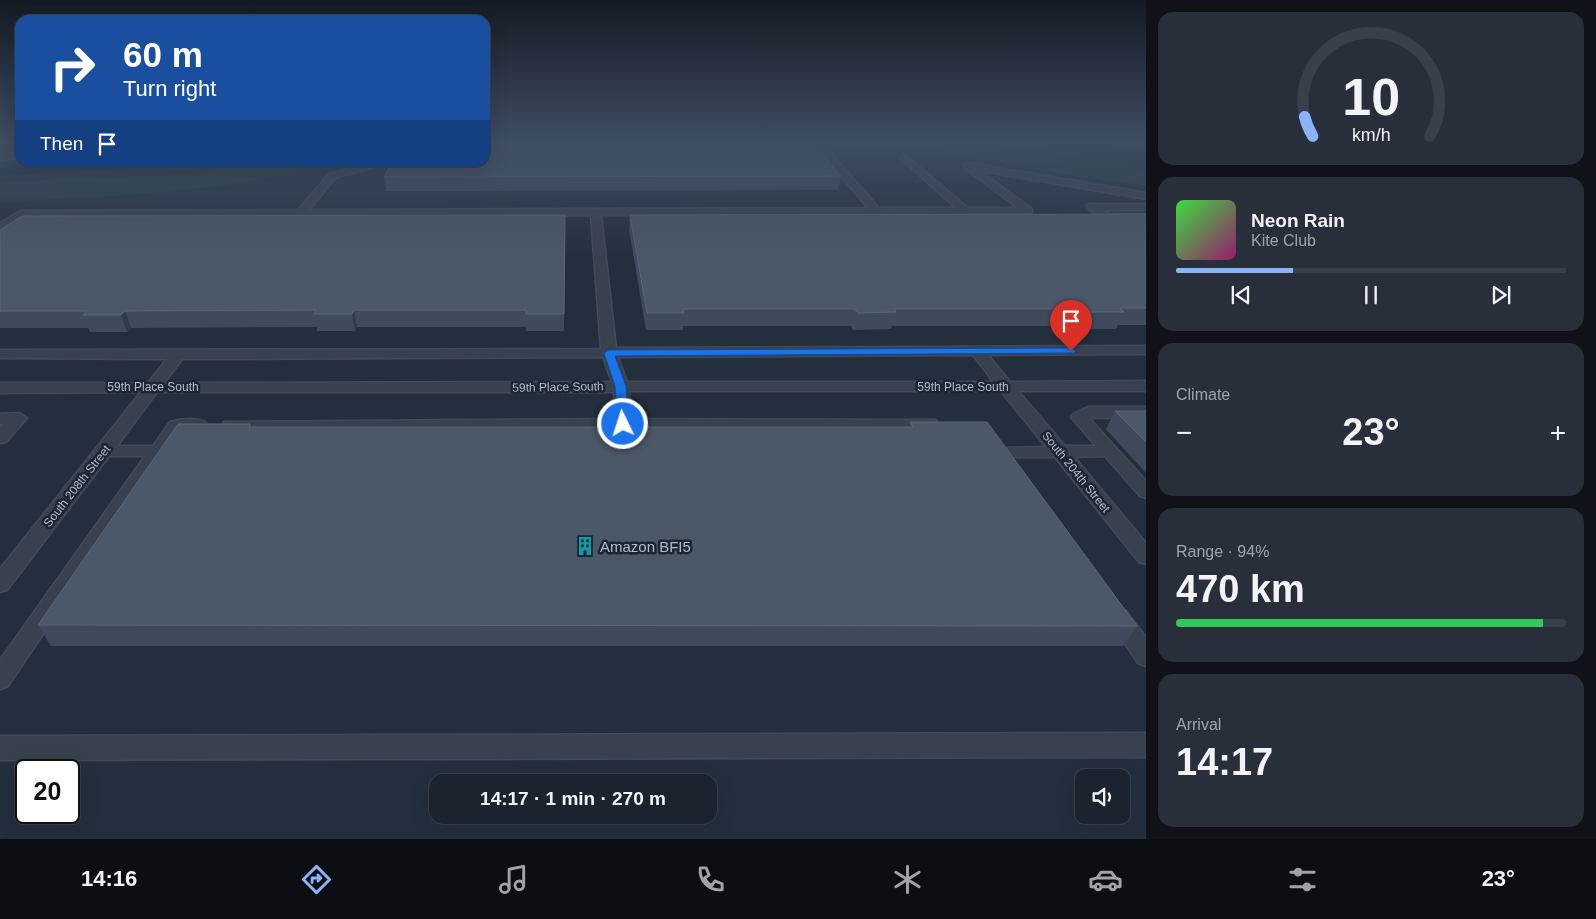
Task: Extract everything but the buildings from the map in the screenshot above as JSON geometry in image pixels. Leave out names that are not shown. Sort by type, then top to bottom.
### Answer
[{"type":"street","points":[[302,213],[329,180]]},
{"type":"street","points":[[849,180],[876,212]]},
{"type":"street","points":[[930,180],[965,211]]},
{"type":"street","points":[[0,214],[1028,211],[987,180]]},
{"type":"street","points":[[1052,180],[1146,196]]},
{"type":"street","points":[[1144,208],[1091,207],[1107,217],[1146,217]]},
{"type":"street","points":[[596,212],[609,353],[621,386],[623,424]]},
{"type":"street","points":[[0,228],[21,214]]},
{"type":"street","points":[[0,354],[178,355],[1146,350]]},
{"type":"street","name":"South 204th Street","points":[[977,351],[1146,557]]},
{"type":"street","name":"South 208th Street","points":[[0,584],[178,355]]},
{"type":"street","name":"59th Place South","points":[[0,388],[1146,386]]},
{"type":"street","points":[[1146,412],[1088,412],[1079,417],[1146,492]]},
{"type":"street","points":[[0,419],[19,418],[0,438]]},
{"type":"street","points":[[0,679],[176,425],[948,423]]},
{"type":"street","points":[[989,438],[1011,470]]},
{"type":"street","points":[[105,451],[158,451]]},
{"type":"street","points":[[1000,453],[1110,451]]},
{"type":"street","points":[[1105,599],[1146,656]]},
{"type":"street","points":[[0,748],[1146,745]]},
{"type":"green space","points":[[41,180],[254,180],[223,186],[115,196],[0,202],[0,182]]},
{"type":"green space","points":[[1105,180],[1146,180],[1146,186]]},
{"type":"place","name":"Amazon BFI5","points":[[585,546]]},
{"type":"route","points":[[623,424],[621,386],[609,353],[1071,351]]}]
